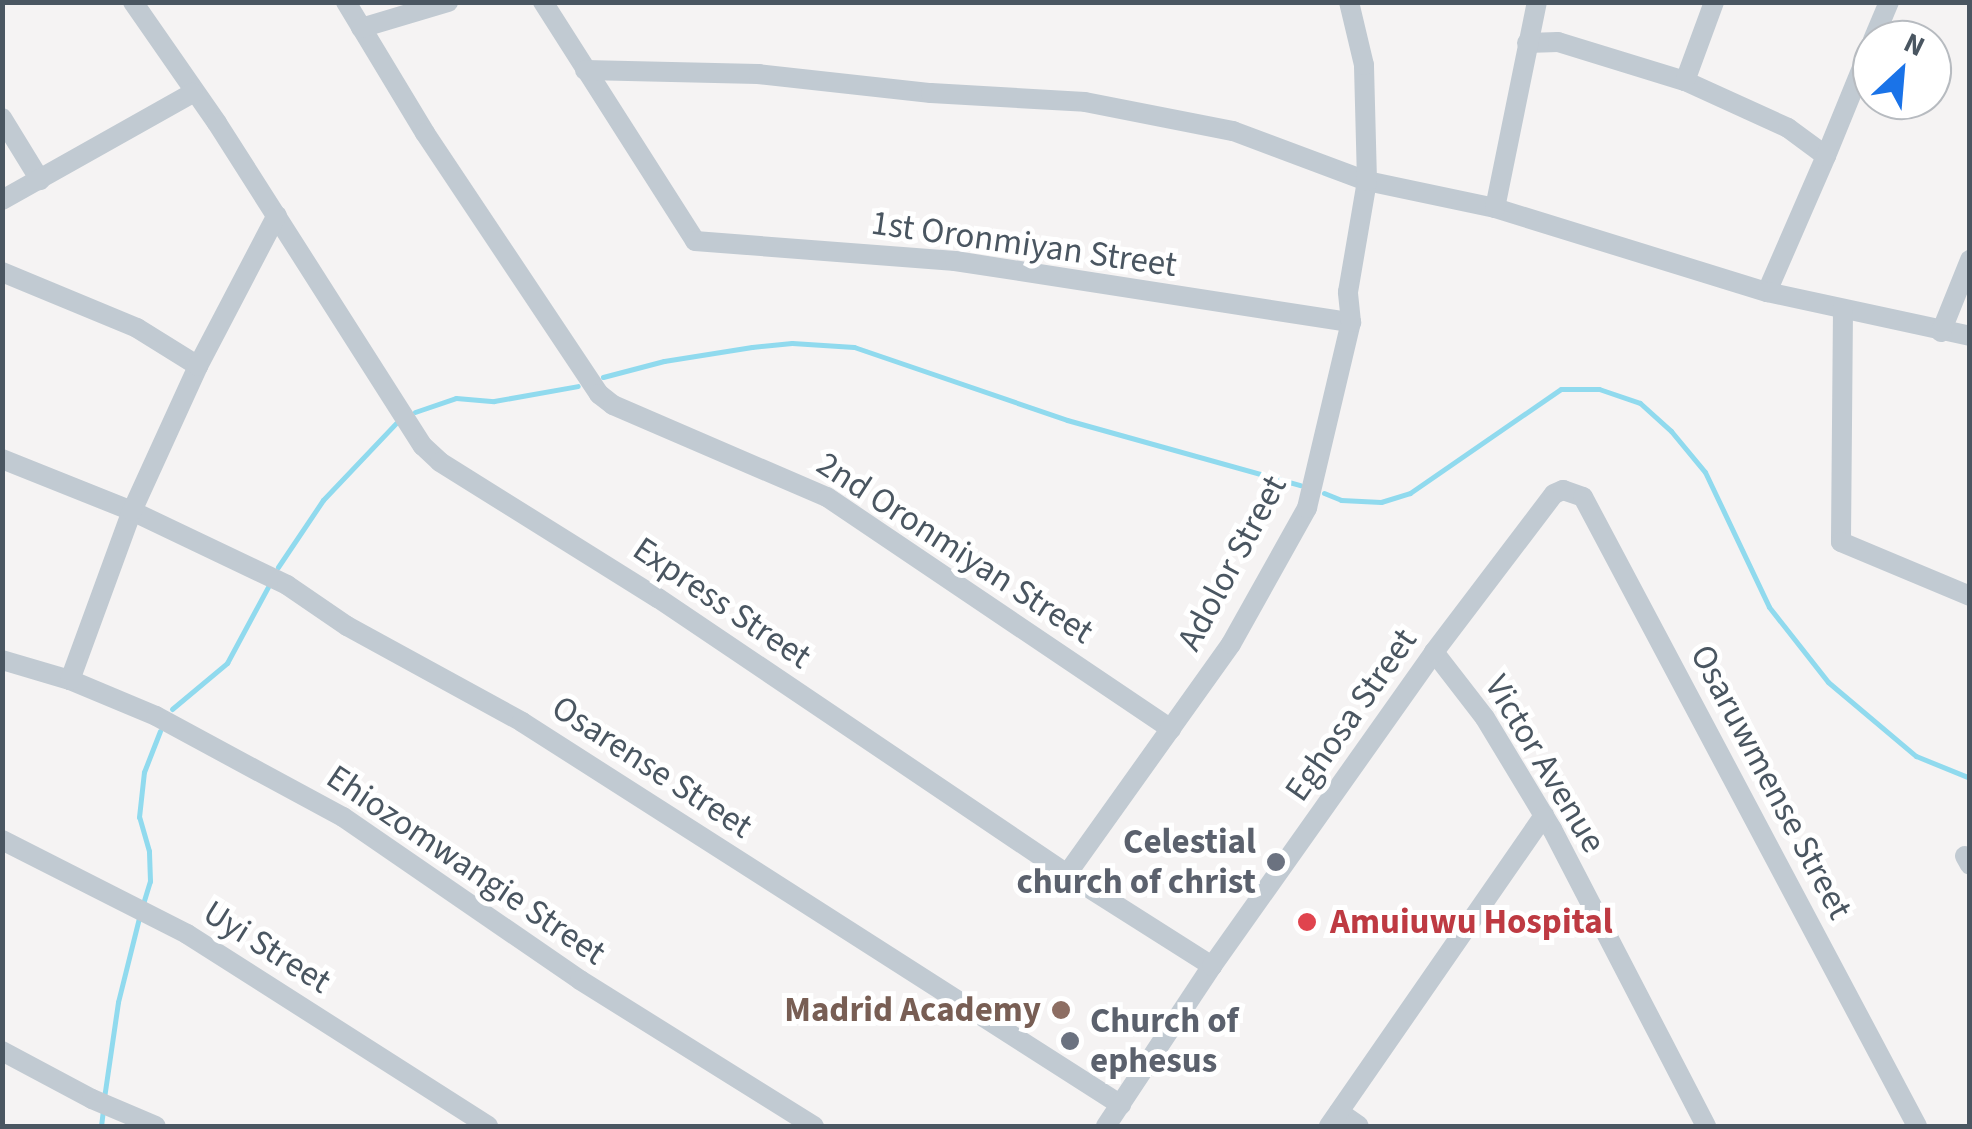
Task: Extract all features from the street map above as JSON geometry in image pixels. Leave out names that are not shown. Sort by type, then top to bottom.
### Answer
[{"type":"street","name":"Express Street","points":[[133,2],[277,215],[414,431],[440,462],[658,598],[1066,874],[1212,966]]},
{"type":"street","name":"2nd Oronmiyan Street","points":[[346,2],[425,132],[599,394],[613,404],[767,468],[841,506],[1171,729]]},
{"type":"street","points":[[361,28],[448,2]]},
{"type":"street","points":[[543,2],[585,70],[758,74],[931,93],[1085,102],[1233,131],[1367,181],[1495,208],[1767,292],[1970,336]]},
{"type":"street","name":"Adolor Street","points":[[1066,874],[1231,644],[1308,508],[1352,322],[1348,292],[1367,181],[1364,65],[1349,2]]},
{"type":"street","points":[[1495,208],[1537,2]]},
{"type":"street","points":[[1686,81],[1714,2]]},
{"type":"street","points":[[1527,43],[1558,42],[1686,81],[1788,128],[1826,156]]},
{"type":"street","name":"1st Oronmiyan Street","points":[[585,70],[695,241],[955,261],[1352,322]]},
{"type":"street","points":[[1767,292],[1852,92]]},
{"type":"street","points":[[2,200],[193,93]]},
{"type":"street","points":[[2,118],[40,180]]},
{"type":"street","points":[[70,680],[132,511],[198,366],[277,215]]},
{"type":"street","points":[[1941,332],[1970,260]]},
{"type":"street","points":[[2,272],[137,328],[198,366]]},
{"type":"street","points":[[1844,309],[1840,542],[1969,589]]},
{"type":"street","name":"Osarense Street","points":[[2,460],[132,511],[252,566],[346,626],[522,722],[1121,1105]]},
{"type":"street","name":"Osaruwmense Street","points":[[1554,494],[1563,490],[1583,496],[1917,1126]]},
{"type":"street","name":"Eghosa Street","points":[[1106,1126],[1212,966],[1434,652],[1554,494]]},
{"type":"street","name":"Victor Avenue","points":[[1434,652],[1486,718],[1544,816],[1706,1126]]},
{"type":"street","name":"Ehiozomwangie Street","points":[[2,660],[70,680],[156,716],[343,817],[580,980],[814,1126]]},
{"type":"street","points":[[1359,1126],[1334,1119],[1544,816]]},
{"type":"street","name":"Uyi Street","points":[[2,840],[143,911],[276,988],[488,1126]]},
{"type":"street","points":[[2,1051],[156,1126]]},
{"type":"waterway","points":[[603,377],[664,361],[752,347],[792,343],[854,347],[1067,420],[1300,485]]},
{"type":"waterway","points":[[415,412],[456,398],[494,401],[578,386]]},
{"type":"waterway","points":[[1324,493],[1341,500],[1381,502],[1410,493],[1561,389],[1599,389],[1640,403],[1671,431],[1705,472],[1769,607],[1828,682],[1916,756],[1970,778]]},
{"type":"waterway","points":[[278,567],[323,500],[396,423]]},
{"type":"waterway","points":[[172,709],[227,663],[269,585]]},
{"type":"waterway","points":[[142,907],[150,881],[149,851],[139,817],[144,772],[160,731]]},
{"type":"waterway","points":[[104,1098],[118,1002],[139,918]]},
{"type":"waterway","points":[[101,1126],[103,1109]]},
{"type":"place","name":"Celestial church of christ","points":[[1276,862]]},
{"type":"place","name":"Amuiuwu Hospital","points":[[1307,922]]},
{"type":"place","name":"Madrid Academy","points":[[1061,1010]]},
{"type":"place","name":"Church of ephesus","points":[[1070,1041]]}]
